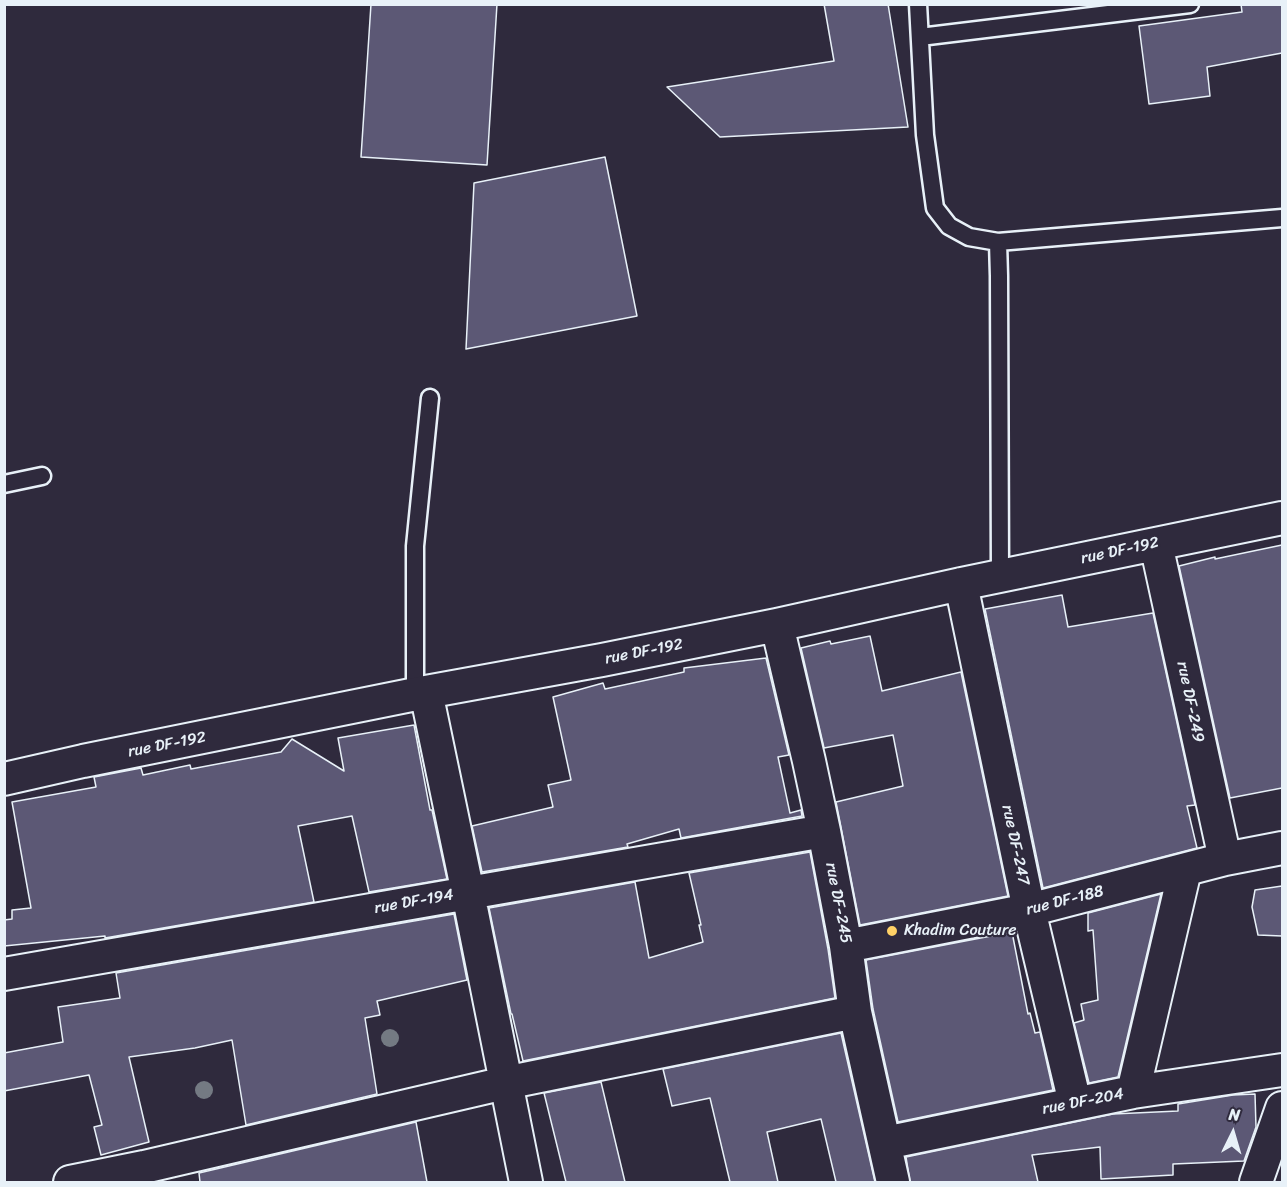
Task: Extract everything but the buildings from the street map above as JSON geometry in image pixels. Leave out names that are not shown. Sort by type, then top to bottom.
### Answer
[{"type":"street","name":"rue DF-192","points":[[4,779],[83,761],[777,625],[1282,518]]},
{"type":"street","name":"rue DF-249","points":[[1156,544],[1225,859]]},
{"type":"street","name":"rue DF-247","points":[[962,585],[1029,910],[1075,1103]]},
{"type":"street","name":"rue DF-245","points":[[777,625],[824,831],[846,946],[855,1011],[893,1182]]},
{"type":"street","points":[[420,694],[468,892],[526,1182]]},
{"type":"street","name":"rue DF-194","points":[[4,974],[824,831]]},
{"type":"street","name":"rue DF-188","points":[[846,946],[1029,910],[1225,859],[1282,848]]},
{"type":"street","points":[[1133,1092],[1185,870]]},
{"type":"street","points":[[70,1182],[145,1175],[506,1083],[855,1011]]},
{"type":"street","name":"rue DF-204","points":[[885,1143],[1133,1092],[1282,1070]]},
{"type":"street","points":[[1256,1182],[1281,1118]]},
{"type":"lane","points":[[918,4],[925,135],[935,207],[949,226],[969,237],[998,242],[1282,218]]},
{"type":"lane","points":[[920,37],[1190,4]]},
{"type":"lane","points":[[998,242],[1000,576]]},
{"type":"lane","points":[[420,694],[415,546],[430,398]]},
{"type":"lane","points":[[4,484],[42,476]]},
{"type":"place","name":"Khadim Couture","points":[[892,931]]}]
